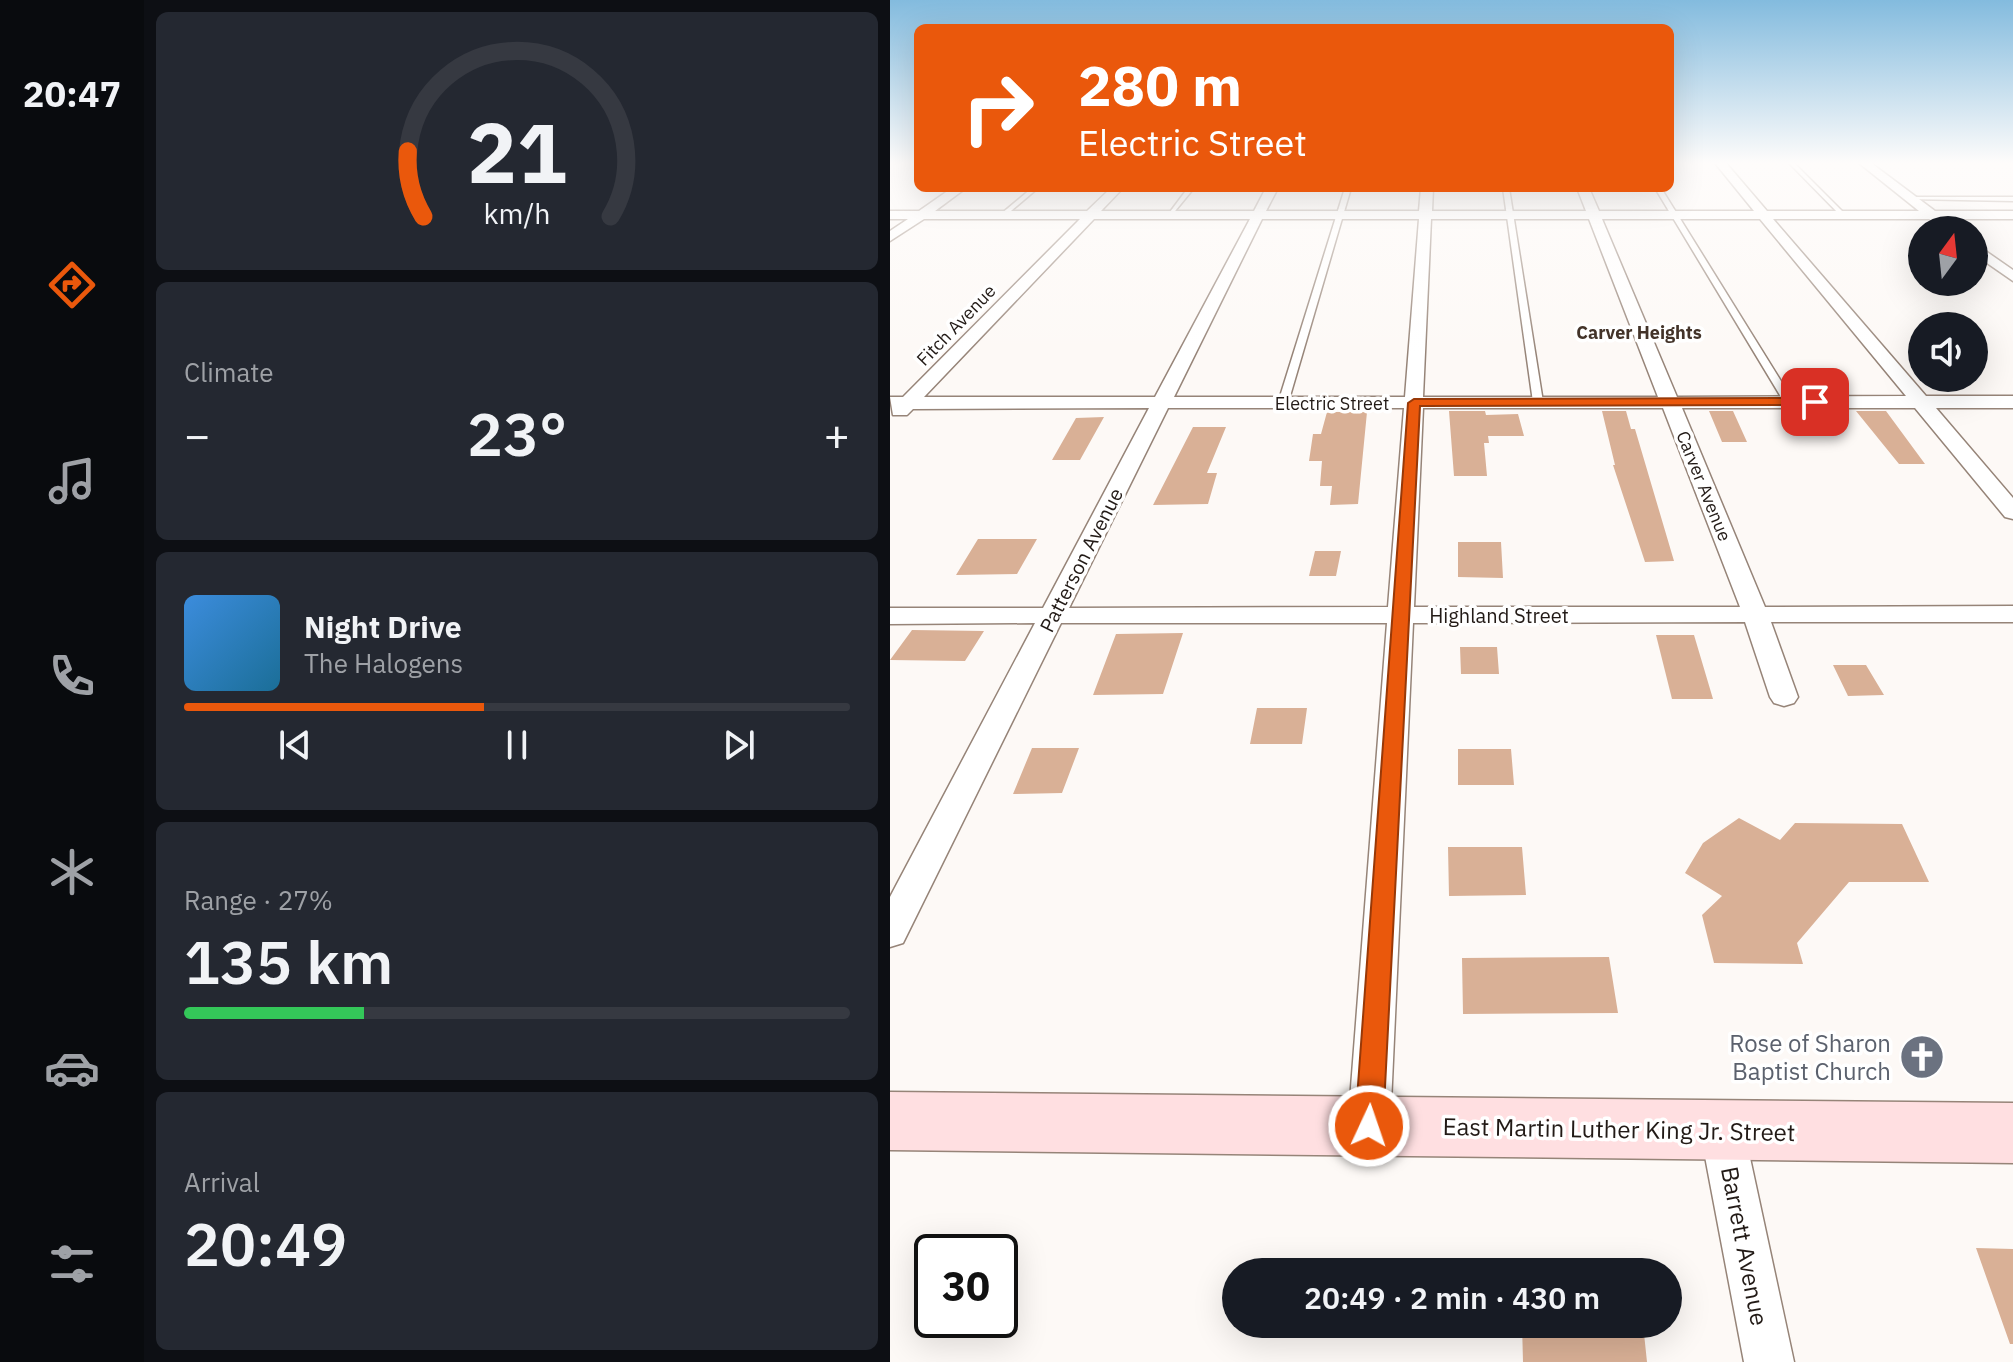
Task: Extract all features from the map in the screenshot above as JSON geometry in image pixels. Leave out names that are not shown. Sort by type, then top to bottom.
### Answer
[{"type":"main road","name":"East Martin Luther King Jr. Street","points":[[890,1121],[2013,1133]]},
{"type":"street","name":"Fitch Avenue","points":[[890,421],[899,403],[1078,227]]},
{"type":"street","name":"Patterson Avenue","points":[[890,932],[1252,227]]},
{"type":"street","points":[[1369,1126],[1425,227]]},
{"type":"street","name":"Carver Avenue","points":[[1599,227],[1756,615],[1784,697]]},
{"type":"street","points":[[1773,227],[2013,512]]},
{"type":"street","points":[[1988,258],[2013,277]]},
{"type":"street","name":"Electric Street","points":[[899,403],[2013,402]]},
{"type":"street","name":"Highland Street","points":[[890,616],[2013,614]]},
{"type":"street","name":"Barrett Avenue","points":[[1722,1130],[1769,1362]]},
{"type":"lane","points":[[1283,403],[1335,227]]},
{"type":"lane","points":[[1511,227],[1538,402]]},
{"type":"lane","points":[[1682,227],[1789,402]]},
{"type":"building","points":[[1449,411],[1518,414],[1524,436],[1488,436],[1489,443],[1484,443],[1487,476],[1454,476]]},
{"type":"building","points":[[1602,411],[1626,411],[1631,429],[1635,429],[1674,561],[1645,562],[1613,465]]},
{"type":"building","points":[[1709,411],[1733,411],[1747,442],[1722,442]]},
{"type":"building","points":[[1856,411],[1886,411],[1925,464],[1899,464]]},
{"type":"building","points":[[1327,412],[1367,412],[1358,504],[1330,505],[1332,486],[1320,486],[1322,461],[1309,461],[1313,434],[1321,434]]},
{"type":"building","points":[[1104,417],[1080,460],[1052,460],[1076,418]]},
{"type":"building","points":[[1193,427],[1226,427],[1207,473],[1217,473],[1208,504],[1153,505]]},
{"type":"building","points":[[978,539],[1037,539],[1017,574],[956,575]]},
{"type":"building","points":[[1458,542],[1501,542],[1503,578],[1458,577]]},
{"type":"building","points":[[1315,551],[1341,551],[1336,576],[1309,576]]},
{"type":"building","points":[[912,630],[984,631],[965,661],[890,660]]},
{"type":"building","points":[[1183,633],[1163,694],[1093,695],[1116,634]]},
{"type":"building","points":[[1656,635],[1694,635],[1713,699],[1672,699]]},
{"type":"building","points":[[1460,647],[1497,647],[1499,674],[1461,674]]},
{"type":"building","points":[[1833,665],[1866,665],[1884,695],[1848,696]]},
{"type":"building","points":[[1257,708],[1307,708],[1302,744],[1250,744]]},
{"type":"building","points":[[1032,748],[1079,748],[1062,793],[1013,794]]},
{"type":"building","points":[[1458,749],[1511,749],[1514,785],[1458,785]]},
{"type":"building","points":[[1739,818],[1780,840],[1795,823],[1902,824],[1929,882],[1849,882],[1797,943],[1803,964],[1714,963],[1702,915],[1722,896],[1685,873],[1703,843]]},
{"type":"building","points":[[1448,847],[1522,847],[1526,895],[1449,896]]},
{"type":"building","points":[[1609,957],[1618,1013],[1463,1014],[1462,958]]},
{"type":"building","points":[[1976,1248],[2013,1249],[2013,1344],[2010,1344]]},
{"type":"building","points":[[1522,1338],[1644,1338],[1647,1362],[1523,1362]]},
{"type":"place","name":"Rose of Sharon Baptist Church","points":[[1922,1057]]},
{"type":"district","name":"Carver Heights","points":[[1639,332]]},
{"type":"route","points":[[1369,1126],[1414,403],[1815,402]]}]
